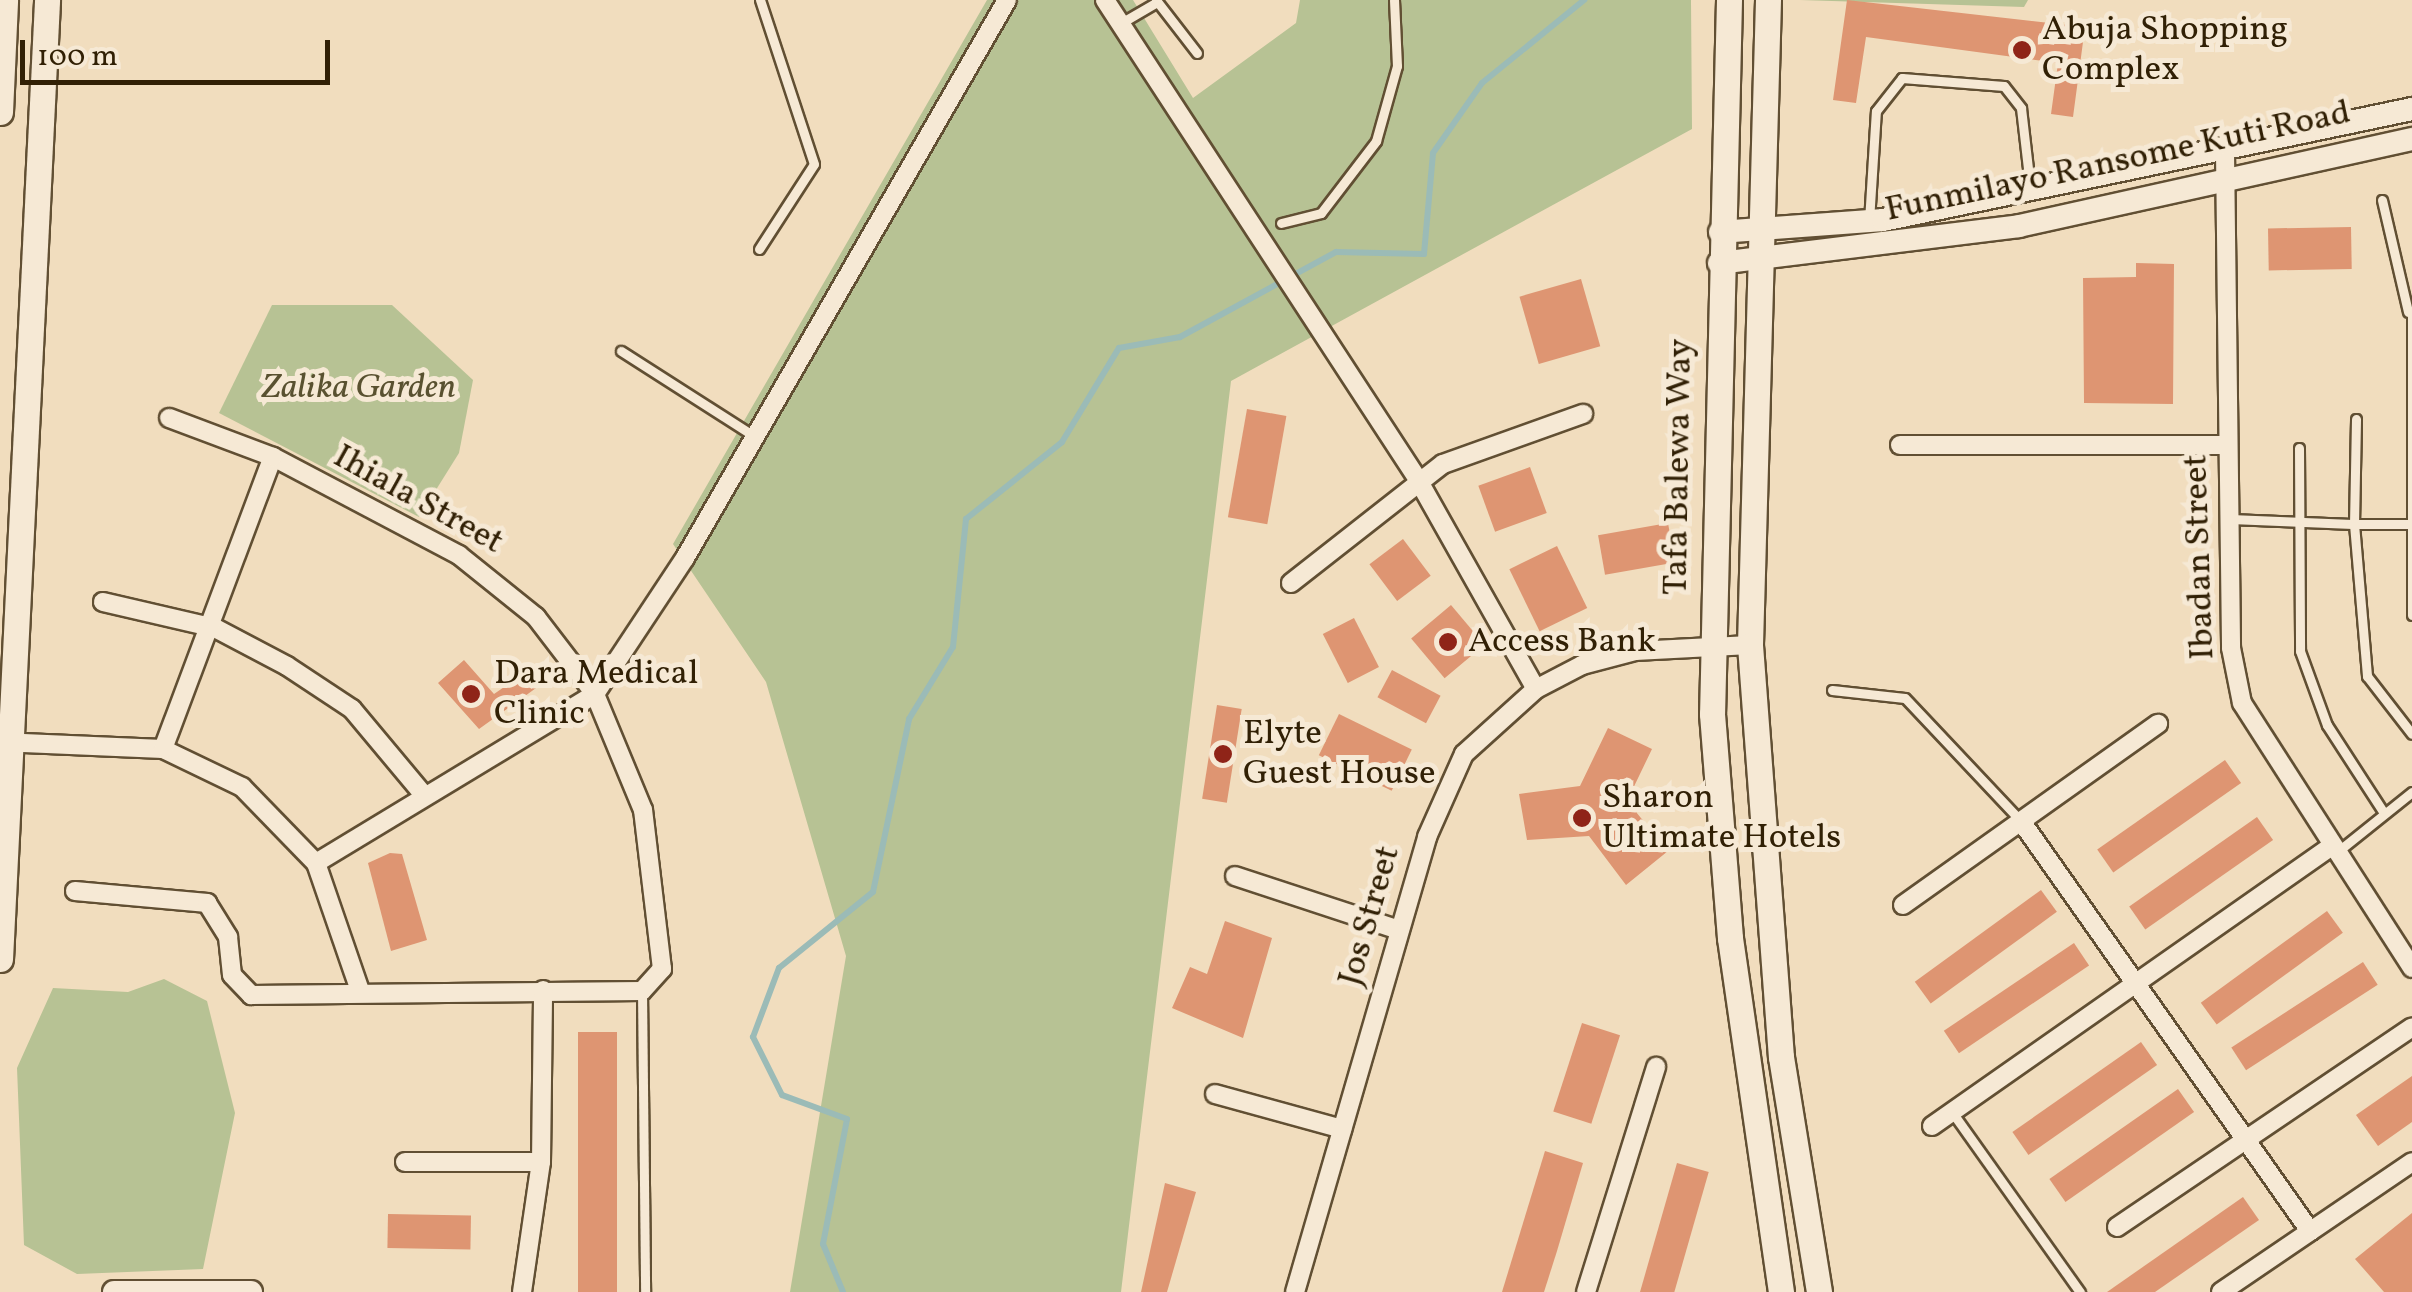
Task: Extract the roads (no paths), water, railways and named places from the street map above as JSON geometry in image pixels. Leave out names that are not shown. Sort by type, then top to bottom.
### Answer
[{"type":"main road","points":[[0,112],[4,0]]},
{"type":"main road","points":[[0,959],[6,742],[46,0]]},
{"type":"main road","name":"Tafa Balewa Way","points":[[1729,0],[1719,263],[1712,645],[1730,938],[1780,1292]]},
{"type":"main road","name":"Tafa Balewa Way","points":[[1768,0],[1750,645],[1781,1057],[1818,1292]]},
{"type":"street","points":[[316,863],[595,694],[756,438],[1007,0]]},
{"type":"street","points":[[1105,0],[1418,478],[1536,689]]},
{"type":"street","name":"Funmilayo Ransome Kuti Road","points":[[1720,232],[1869,221],[2030,194],[2412,109]]},
{"type":"street","name":"Funmilayo Ransome Kuti Road","points":[[1719,263],[1760,261],[2020,226],[2412,140]]},
{"type":"street","name":"Ibadan Street","points":[[2224,152],[2231,648],[2242,703],[2412,968]]},
{"type":"street","points":[[1291,583],[1418,478],[1583,414]]},
{"type":"street","name":"Ihiala Street","points":[[170,418],[273,457],[504,586],[595,694],[652,851],[662,969],[642,991]]},
{"type":"street","points":[[1900,445],[2228,444]]},
{"type":"street","points":[[163,749],[215,628],[273,457]]},
{"type":"street","points":[[103,602],[215,628],[352,709],[424,795]]},
{"type":"street","name":"Jos Street","points":[[1295,1292],[1399,930],[1464,754],[1536,689],[1635,651],[1750,645]]},
{"type":"street","points":[[1903,905],[2158,724]]},
{"type":"street","points":[[6,742],[163,749],[242,787],[316,863],[360,991]]},
{"type":"street","points":[[2022,821],[2310,1230]]},
{"type":"street","points":[[1932,1126],[2136,981],[2333,850]]},
{"type":"street","points":[[1235,876],[1399,930]]},
{"type":"street","points":[[74,891],[206,903],[228,937],[232,975],[251,995],[642,991]]},
{"type":"street","points":[[522,1292],[541,1162],[543,990]]},
{"type":"street","points":[[2116,1227],[2412,1027]]},
{"type":"street","points":[[1586,1292],[1656,1067]]},
{"type":"street","points":[[1215,1094],[1342,1129]]},
{"type":"street","points":[[405,1162],[541,1162]]},
{"type":"street","points":[[2222,1292],[2412,1162]]},
{"type":"street","points":[[114,1292],[251,1292]]},
{"type":"lane","points":[[759,250],[814,164],[760,0]]},
{"type":"lane","points":[[1281,224],[1321,213],[1376,141],[1397,66],[1394,0]]},
{"type":"lane","points":[[1120,24],[1156,1],[1196,54]]},
{"type":"lane","points":[[1869,221],[1876,111],[1902,78],[1991,81],[2016,96],[2030,194]]},
{"type":"lane","points":[[2382,200],[2410,312],[2412,614]]},
{"type":"lane","points":[[622,351],[756,438]]},
{"type":"lane","points":[[2356,419],[2354,524],[2367,676],[2412,734]]},
{"type":"lane","points":[[2299,448],[2300,651],[2311,691],[2384,813]]},
{"type":"lane","points":[[2229,520],[2409,524]]},
{"type":"lane","points":[[1832,690],[1905,698],[2022,821]]},
{"type":"lane","points":[[2333,850],[2412,792]]},
{"type":"lane","points":[[642,991],[645,1292]]},
{"type":"lane","points":[[1952,1112],[2080,1292]]},
{"type":"waterway","points":[[843,1292],[823,1244],[847,1119],[782,1095],[753,1037],[779,968],[873,892],[909,719],[953,647],[966,519],[1062,442],[1119,348],[1180,337],[1336,252],[1424,254],[1433,153],[1482,83],[1584,0]]},
{"type":"place","name":"Abuja Shopping Complex","points":[[2022,50]]},
{"type":"place","name":"Access Bank","points":[[1448,642]]},
{"type":"place","name":"Dara Medical Clinic","points":[[471,694]]},
{"type":"place","name":"Elyte Guest House","points":[[1223,754]]},
{"type":"place","name":"Sharon Ultimate Hotels","points":[[1582,818]]},
{"type":"park label","name":"Zalika Garden","points":[[359,388]]}]
